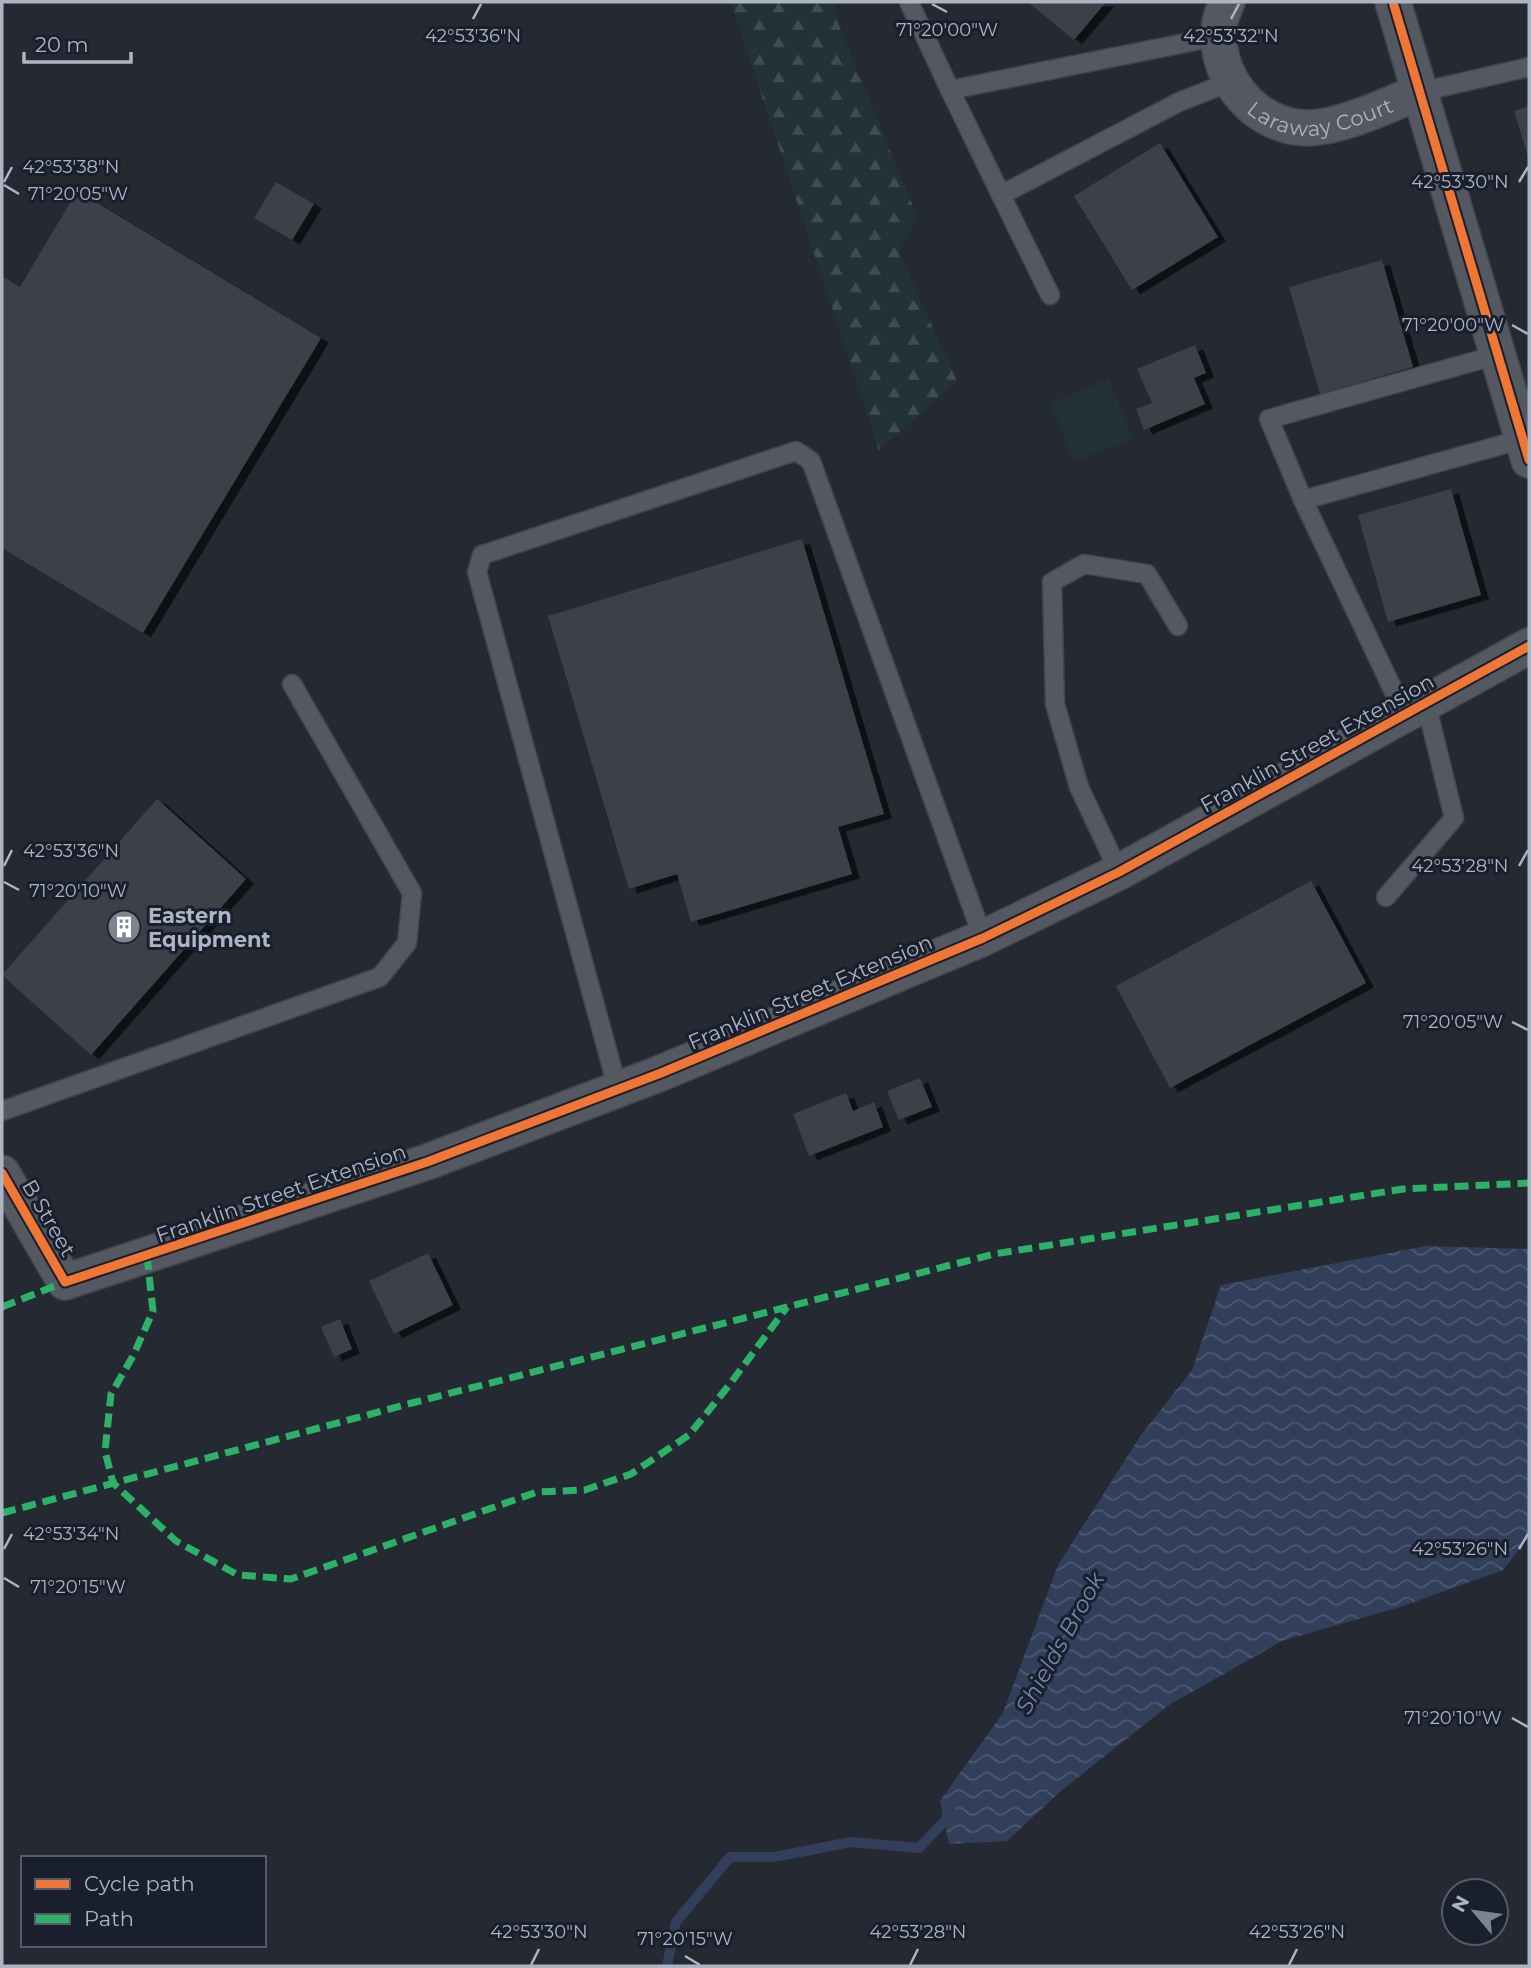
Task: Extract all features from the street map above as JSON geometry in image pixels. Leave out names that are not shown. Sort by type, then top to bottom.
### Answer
[{"type":"street","name":"Laraway Court","points":[[1227,2],[1220,22],[1220,53],[1230,82],[1250,106],[1277,122],[1307,128],[1337,123],[1420,92]]},
{"type":"street","name":"Laraway Court","points":[[1393,2],[1526,450]]},
{"type":"street","name":"Franklin Street Extension","points":[[65,1282],[427,1162],[618,1090],[983,938],[1119,872],[1529,646]]},
{"type":"street","name":"B Street","points":[[2,1173],[65,1282]]},
{"type":"lane","points":[[909,2],[1049,295]]},
{"type":"lane","points":[[950,90],[1220,36]]},
{"type":"lane","points":[[1420,92],[1529,67]]},
{"type":"lane","points":[[1001,195],[1179,102],[1230,82]]},
{"type":"lane","points":[[1386,897],[1454,818],[1415,709],[1303,500],[1269,419],[1497,355]]},
{"type":"lane","points":[[1303,500],[1526,450]]},
{"type":"lane","points":[[618,1090],[477,572],[482,555],[796,451],[811,461],[983,938]]},
{"type":"lane","points":[[1119,872],[1079,788],[1055,704],[1052,582],[1084,564],[1147,574],[1178,625]]},
{"type":"lane","points":[[2,1111],[380,977],[407,943],[412,892],[292,684]]},
{"type":"green space","points":[[731,2],[834,2],[838,23],[917,216],[899,253],[957,381],[879,450]]},
{"type":"green space","points":[[1109,379],[1133,438],[1074,462],[1050,403]]},
{"type":"water","points":[[1426,1246],[1529,1249],[1529,1537],[1503,1570],[1403,1606],[1282,1641],[1169,1705],[1061,1791],[1007,1841],[949,1844],[940,1801],[1003,1713],[1058,1565],[1141,1435],[1192,1370],[1221,1285]]},
{"type":"building","points":[[1028,2],[1106,2],[1074,40]]},
{"type":"building","points":[[1529,106],[1529,160],[1514,111]]},
{"type":"building","points":[[1160,143],[1218,237],[1132,290],[1074,196]]},
{"type":"building","points":[[276,182],[314,204],[292,240],[254,218]]},
{"type":"building","points":[[77,191],[321,338],[143,633],[2,548],[2,276],[20,287]]},
{"type":"building","points":[[1382,260],[1413,367],[1320,394],[1289,287]]},
{"type":"building","points":[[1195,345],[1206,373],[1194,378],[1205,404],[1144,430],[1136,409],[1152,403],[1137,369]]},
{"type":"building","points":[[1451,489],[1481,595],[1388,622],[1358,515]]},
{"type":"building","points":[[802,539],[884,814],[838,827],[852,874],[691,922],[677,874],[629,889],[548,616]]},
{"type":"building","name":"Eastern Equipment","points":[[157,799],[246,879],[91,1055],[2,975]]},
{"type":"building","points":[[1311,881],[1366,983],[1170,1088],[1116,986]]},
{"type":"building","points":[[920,1078],[932,1107],[899,1120],[887,1091]]},
{"type":"building","points":[[846,1093],[853,1111],[874,1102],[883,1127],[809,1156],[793,1114]]},
{"type":"building","points":[[428,1253],[453,1305],[394,1334],[369,1281]]},
{"type":"building","points":[[340,1319],[352,1349],[334,1357],[321,1327]]},
{"type":"waterway","name":"Shields Brook","points":[[667,1966],[676,1922],[730,1857],[774,1857],[851,1842],[919,1848],[952,1813]]},
{"type":"marked path","points":[[2,1513],[412,1403],[994,1254],[1403,1189],[1529,1183]]},
{"type":"marked path","points":[[147,1256],[153,1311],[133,1356],[111,1394],[105,1451],[113,1483],[176,1541],[238,1575],[291,1579],[537,1492],[585,1490],[631,1474],[689,1435],[787,1307]]},
{"type":"marked path","points":[[2,1307],[65,1282]]},
{"type":"cycle path","points":[[1393,2],[1529,460]]},
{"type":"cycle path","points":[[2,1173],[65,1282],[427,1162],[661,1073],[983,938],[1119,872],[1529,646]]},
{"type":"place","name":"Eastern Equipment","points":[[124,927]]}]
